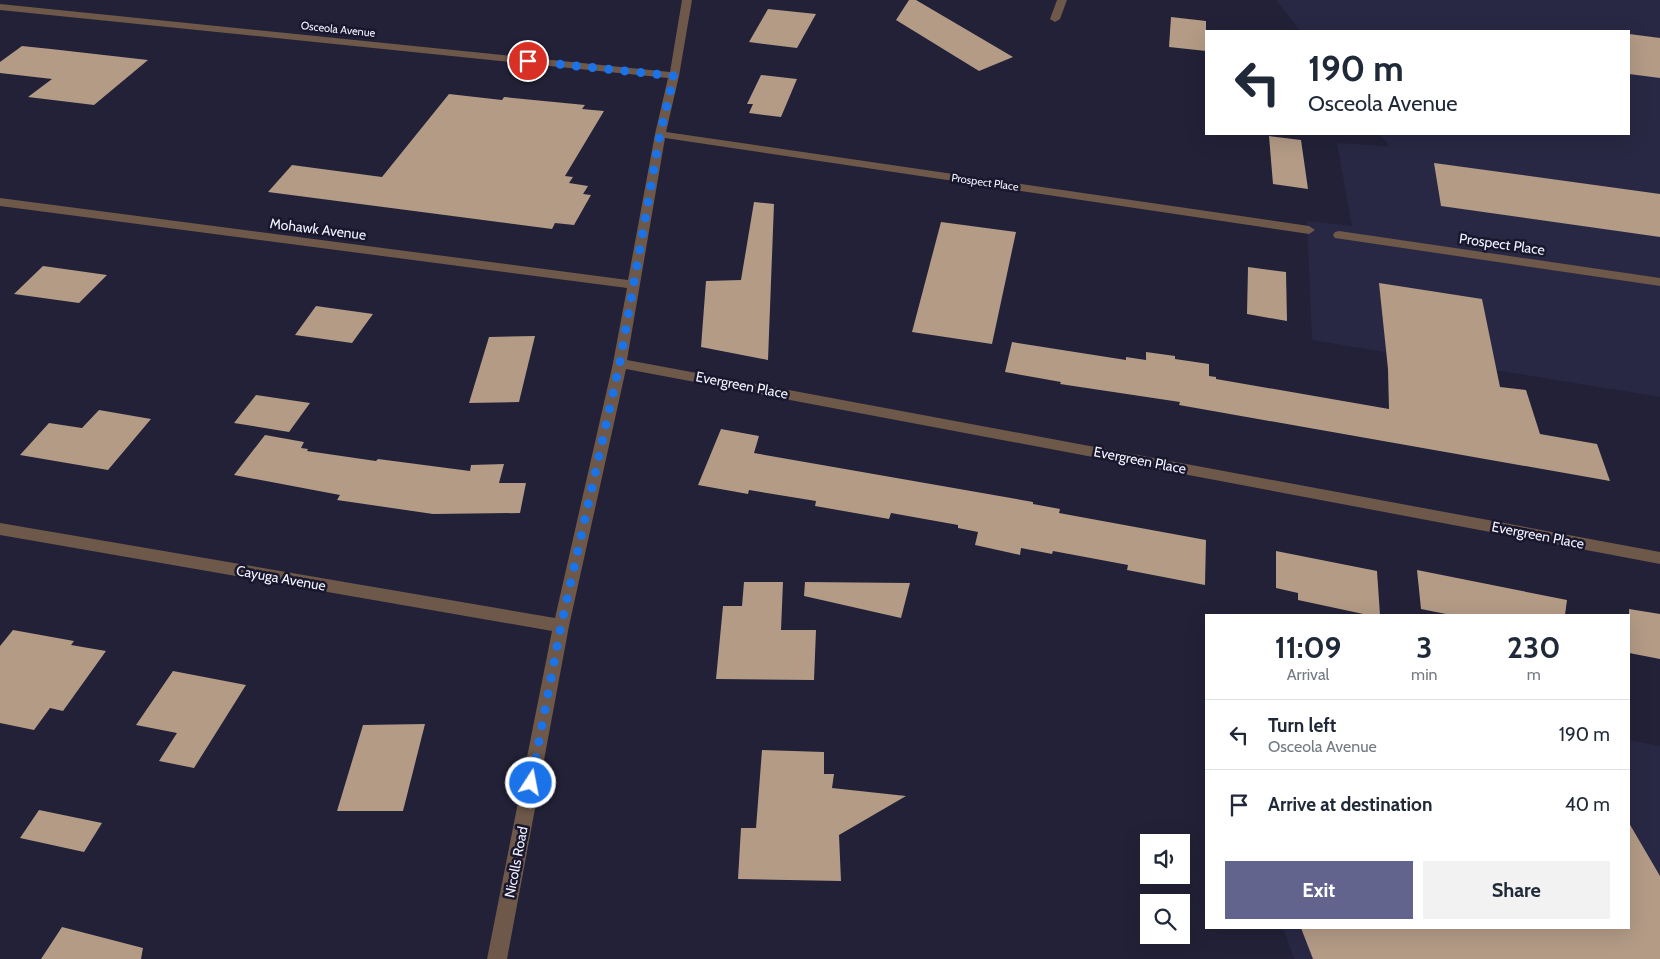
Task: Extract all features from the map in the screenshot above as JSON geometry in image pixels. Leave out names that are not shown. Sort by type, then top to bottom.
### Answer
[{"type":"street","name":"Nicolls Road","points":[[497,959],[561,626],[620,362],[632,285],[660,134],[674,76],[687,0]]},
{"type":"street","points":[[1055,19],[1062,0]]},
{"type":"street","name":"Osceola Avenue","points":[[0,7],[674,76]]},
{"type":"street","name":"Prospect Place","points":[[660,134],[1309,230]]},
{"type":"street","name":"Mohawk Avenue","points":[[0,202],[632,285]]},
{"type":"street","name":"Prospect Place","points":[[1339,235],[1660,282]]},
{"type":"street","name":"Evergreen Place","points":[[620,362],[1660,558]]},
{"type":"street","name":"Cayuga Avenue","points":[[0,530],[561,626]]},
{"type":"shaded area","points":[[1276,0],[1660,0],[1660,397],[1312,340],[1307,221],[1352,226],[1337,143],[1389,146],[1381,135],[1630,135],[1630,30],[1299,30]]},
{"type":"shaded area","points":[[1630,740],[1660,746],[1660,959],[1294,959],[1283,929],[1630,929]]},
{"type":"building","points":[[909,0],[916,0],[1013,57],[979,71],[896,20]]},
{"type":"building","points":[[768,9],[816,14],[797,48],[749,42]]},
{"type":"building","points":[[1171,17],[1206,21],[1205,51],[1169,47]]},
{"type":"building","points":[[1630,34],[1660,38],[1660,78],[1630,74]]},
{"type":"building","points":[[22,46],[148,60],[94,105],[28,97],[52,79],[0,73],[0,62]]},
{"type":"building","points":[[761,75],[797,79],[781,117],[749,113],[753,104],[747,104]]},
{"type":"building","points":[[449,94],[502,100],[504,97],[585,105],[582,109],[604,111],[565,176],[573,177],[569,183],[588,186],[583,194],[591,195],[574,225],[555,223],[552,229],[268,192],[292,165],[382,177]]},
{"type":"building","points":[[1269,136],[1301,140],[1308,189],[1273,184]]},
{"type":"building","points":[[1434,163],[1660,194],[1660,237],[1441,206]]},
{"type":"building","points":[[754,202],[774,204],[768,360],[701,347],[706,281],[741,280]]},
{"type":"building","points":[[941,222],[1016,232],[992,344],[912,332]]},
{"type":"building","points":[[43,266],[107,275],[79,303],[14,294]]},
{"type":"building","points":[[1248,267],[1286,272],[1287,321],[1247,314]]},
{"type":"building","points":[[1379,283],[1482,299],[1500,387],[1526,390],[1540,434],[1597,444],[1610,481],[1179,405],[1180,402],[1060,384],[1061,382],[1005,372],[1012,342],[1126,360],[1126,357],[1146,360],[1146,352],[1209,364],[1209,376],[1216,377],[1216,379],[1389,409],[1388,369]]},
{"type":"building","points":[[316,306],[373,314],[352,343],[295,335]]},
{"type":"building","points":[[535,336],[519,402],[469,403],[489,337]]},
{"type":"building","points":[[256,395],[310,403],[289,432],[234,423]]},
{"type":"building","points":[[99,410],[151,419],[108,470],[20,455],[49,423],[82,428]]},
{"type":"building","points":[[721,429],[759,436],[754,453],[1033,502],[1033,504],[1060,509],[1059,513],[1206,540],[1205,585],[1127,570],[1128,565],[1053,551],[1052,554],[1021,548],[1020,555],[975,545],[978,532],[958,528],[958,525],[891,513],[889,519],[815,506],[816,501],[749,490],[748,494],[698,485]]},
{"type":"building","points":[[265,435],[304,442],[301,448],[308,449],[307,451],[376,461],[378,459],[470,471],[471,465],[504,464],[499,483],[526,483],[520,513],[433,514],[337,500],[340,495],[234,475]]},
{"type":"building","points":[[1276,551],[1377,571],[1380,614],[1363,614],[1298,600],[1298,593],[1276,588]]},
{"type":"building","points":[[1417,570],[1567,600],[1565,614],[1446,614],[1421,609]]},
{"type":"building","points":[[744,582],[783,582],[781,630],[816,630],[814,680],[716,679],[723,606],[742,606]]},
{"type":"building","points":[[805,582],[910,583],[901,618],[804,596]]},
{"type":"building","points":[[1629,609],[1660,614],[1660,659],[1630,653]]},
{"type":"building","points":[[13,630],[74,641],[71,645],[106,651],[63,711],[50,708],[34,730],[0,723],[0,646]]},
{"type":"building","points":[[173,671],[246,685],[194,768],[159,761],[177,733],[136,725]]},
{"type":"building","points":[[425,724],[403,811],[337,811],[363,725]]},
{"type":"building","points":[[762,750],[824,752],[824,774],[834,774],[832,788],[906,796],[839,835],[841,881],[738,879],[741,828],[756,828]]},
{"type":"building","points":[[39,810],[102,823],[84,852],[20,838]]},
{"type":"building","points":[[1630,825],[1660,876],[1660,959],[1313,959],[1301,929],[1630,929]]},
{"type":"building","points":[[62,927],[143,948],[141,959],[41,959]]},
{"type":"route","points":[[528,61],[674,76],[660,134],[620,362],[561,626],[531,783]]}]
